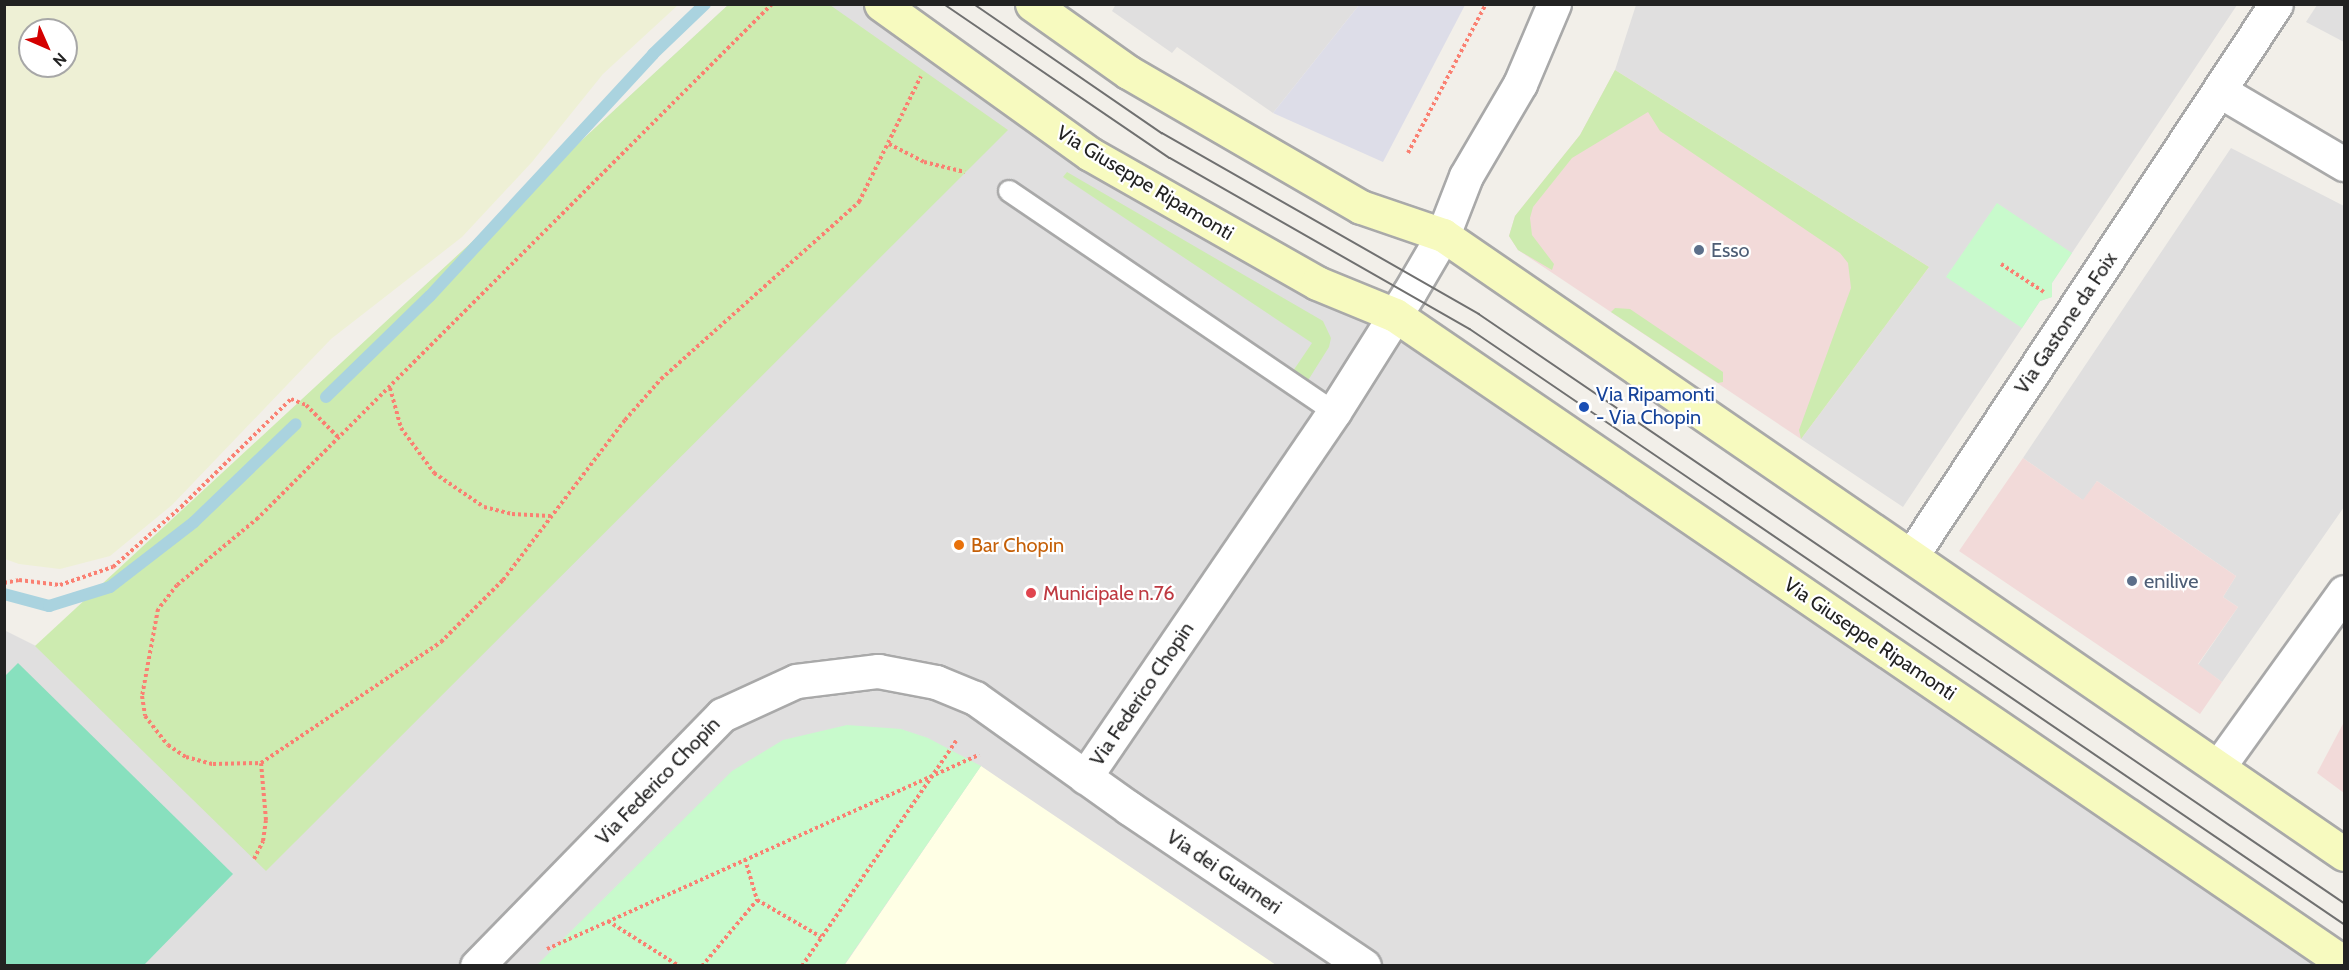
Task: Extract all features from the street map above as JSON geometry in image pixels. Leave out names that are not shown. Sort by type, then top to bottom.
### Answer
[{"type":"street","name":"Via Giuseppe Ripamonti","points":[[881,4],[1090,154],[1317,283],[1395,315],[2344,963]]},
{"type":"street","points":[[1032,4],[1128,72],[1361,207],[1443,235],[1912,555],[2344,854]]},
{"type":"street","points":[[1395,315],[1443,235],[1466,176],[1520,84],[1554,4]]},
{"type":"street","name":"Via Gastone da Foix","points":[[1912,555],[2276,4]]},
{"type":"street","points":[[2220,91],[2344,164]]},
{"type":"street","name":"Via Federico Chopin","points":[[477,966],[722,715],[796,681],[878,670],[936,682],[975,698],[1085,777],[1334,412],[1395,315]]},
{"type":"street","points":[[2219,766],[2344,592]]},
{"type":"street","name":"Via dei Guarneri","points":[[1085,777],[1364,966]]},
{"type":"lane","points":[[1009,191],[1334,412]]},
{"type":"path","points":[[772,4],[258,518],[177,585],[158,609],[150,639],[142,696],[145,716],[154,731],[186,757],[237,766],[261,763],[441,642],[503,580],[625,420],[661,379],[859,202],[923,70]]},
{"type":"path","points":[[1408,153],[1486,4]]},
{"type":"path","points":[[889,144],[924,162],[965,172]]},
{"type":"path","points":[[2001,264],[2052,297]]},
{"type":"path","points":[[390,387],[393,410],[401,428],[434,473],[484,507],[512,514],[551,516]]},
{"type":"path","points":[[4,583],[19,580],[60,585],[113,567],[181,507],[291,399],[306,405],[339,438]]},
{"type":"path","points":[[802,966],[956,741]]},
{"type":"path","points":[[544,950],[978,755]]},
{"type":"path","points":[[254,859],[263,841],[266,820],[261,763]]},
{"type":"path","points":[[746,860],[757,900],[821,937]]},
{"type":"path","points":[[702,966],[757,900]]},
{"type":"path","points":[[608,921],[679,966]]},
{"type":"shaded area","points":[[5,4],[678,5],[603,74],[532,162],[462,237],[331,339],[172,505],[110,556],[60,569],[19,564],[5,559]]},
{"type":"shaded area","points":[[1116,4],[1359,5],[1273,113],[1177,47],[1172,53],[1112,11]]},
{"type":"shaded area","points":[[728,5],[867,5],[1394,323],[2336,965],[5,965],[4,630],[36,646]]},
{"type":"shaded area","points":[[1359,5],[1465,5],[1383,162],[1273,113]]},
{"type":"shaded area","points":[[1636,5],[2237,5],[2052,283],[2052,297],[2040,301],[1903,507],[1801,439],[1929,267],[1615,70]]},
{"type":"shaded area","points":[[2317,5],[2344,5],[2344,42],[2306,22]]},
{"type":"shaded area","points":[[1615,70],[1929,267],[1801,439],[1518,250],[1509,236],[1515,216],[1580,135]]},
{"type":"shaded area","points":[[2231,148],[2344,206],[2344,507],[2222,682],[2198,665],[2238,607],[2223,597],[2236,576],[2097,481],[2084,501],[2023,458]]},
{"type":"shaded area","points":[[2023,458],[2083,500],[2097,481],[2236,576],[2223,597],[2238,607],[2198,664],[2222,682],[2200,714],[1959,551]]},
{"type":"shaded area","points":[[2344,722],[2344,793],[2317,773]]},
{"type":"shaded area","points":[[981,766],[1003,781],[1276,965],[844,966]]},
{"type":"green space","points":[[728,5],[830,5],[1008,130],[266,871],[35,646]]},
{"type":"green space","points":[[1615,70],[1929,267],[1801,439],[1799,430],[1851,288],[1848,263],[1840,253],[1660,131],[1648,112],[1572,158],[1533,207],[1530,218],[1532,235],[1554,264],[1552,270],[1518,250],[1509,236],[1515,216],[1580,135]]},
{"type":"green space","points":[[1067,172],[1323,321],[1331,338],[1329,347],[1307,382],[1293,371],[1312,343],[1063,177]]},
{"type":"green space","points":[[1997,203],[2072,253],[2052,283],[2052,297],[2040,301],[2022,328],[1946,277]]},
{"type":"green space","points":[[1615,308],[1630,309],[1723,372],[1723,382],[1718,383],[1611,312]]},
{"type":"green space","points":[[18,663],[233,874],[144,965],[5,965],[4,677]]},
{"type":"green space","points":[[847,725],[901,729],[928,738],[981,766],[844,965],[537,965],[732,771],[783,740]]},
{"type":"waterway","points":[[326,397],[430,296],[653,54],[705,4]]},
{"type":"waterway","points":[[4,594],[49,606],[110,587],[194,522],[296,424]]},
{"type":"tram line","points":[[944,4],[1170,158],[1470,329],[2344,924]]},
{"type":"tram line","points":[[974,4],[1162,133],[1479,314],[2344,903]]},
{"type":"place","name":"Esso","points":[[1699,250]]},
{"type":"place","name":"Via Ripamonti - Via Chopin","points":[[1584,407]]},
{"type":"place","name":"Bar Chopin","points":[[959,545]]},
{"type":"place","name":"enilive","points":[[2132,581]]},
{"type":"place","name":"Municipale n.76","points":[[1031,593]]}]
